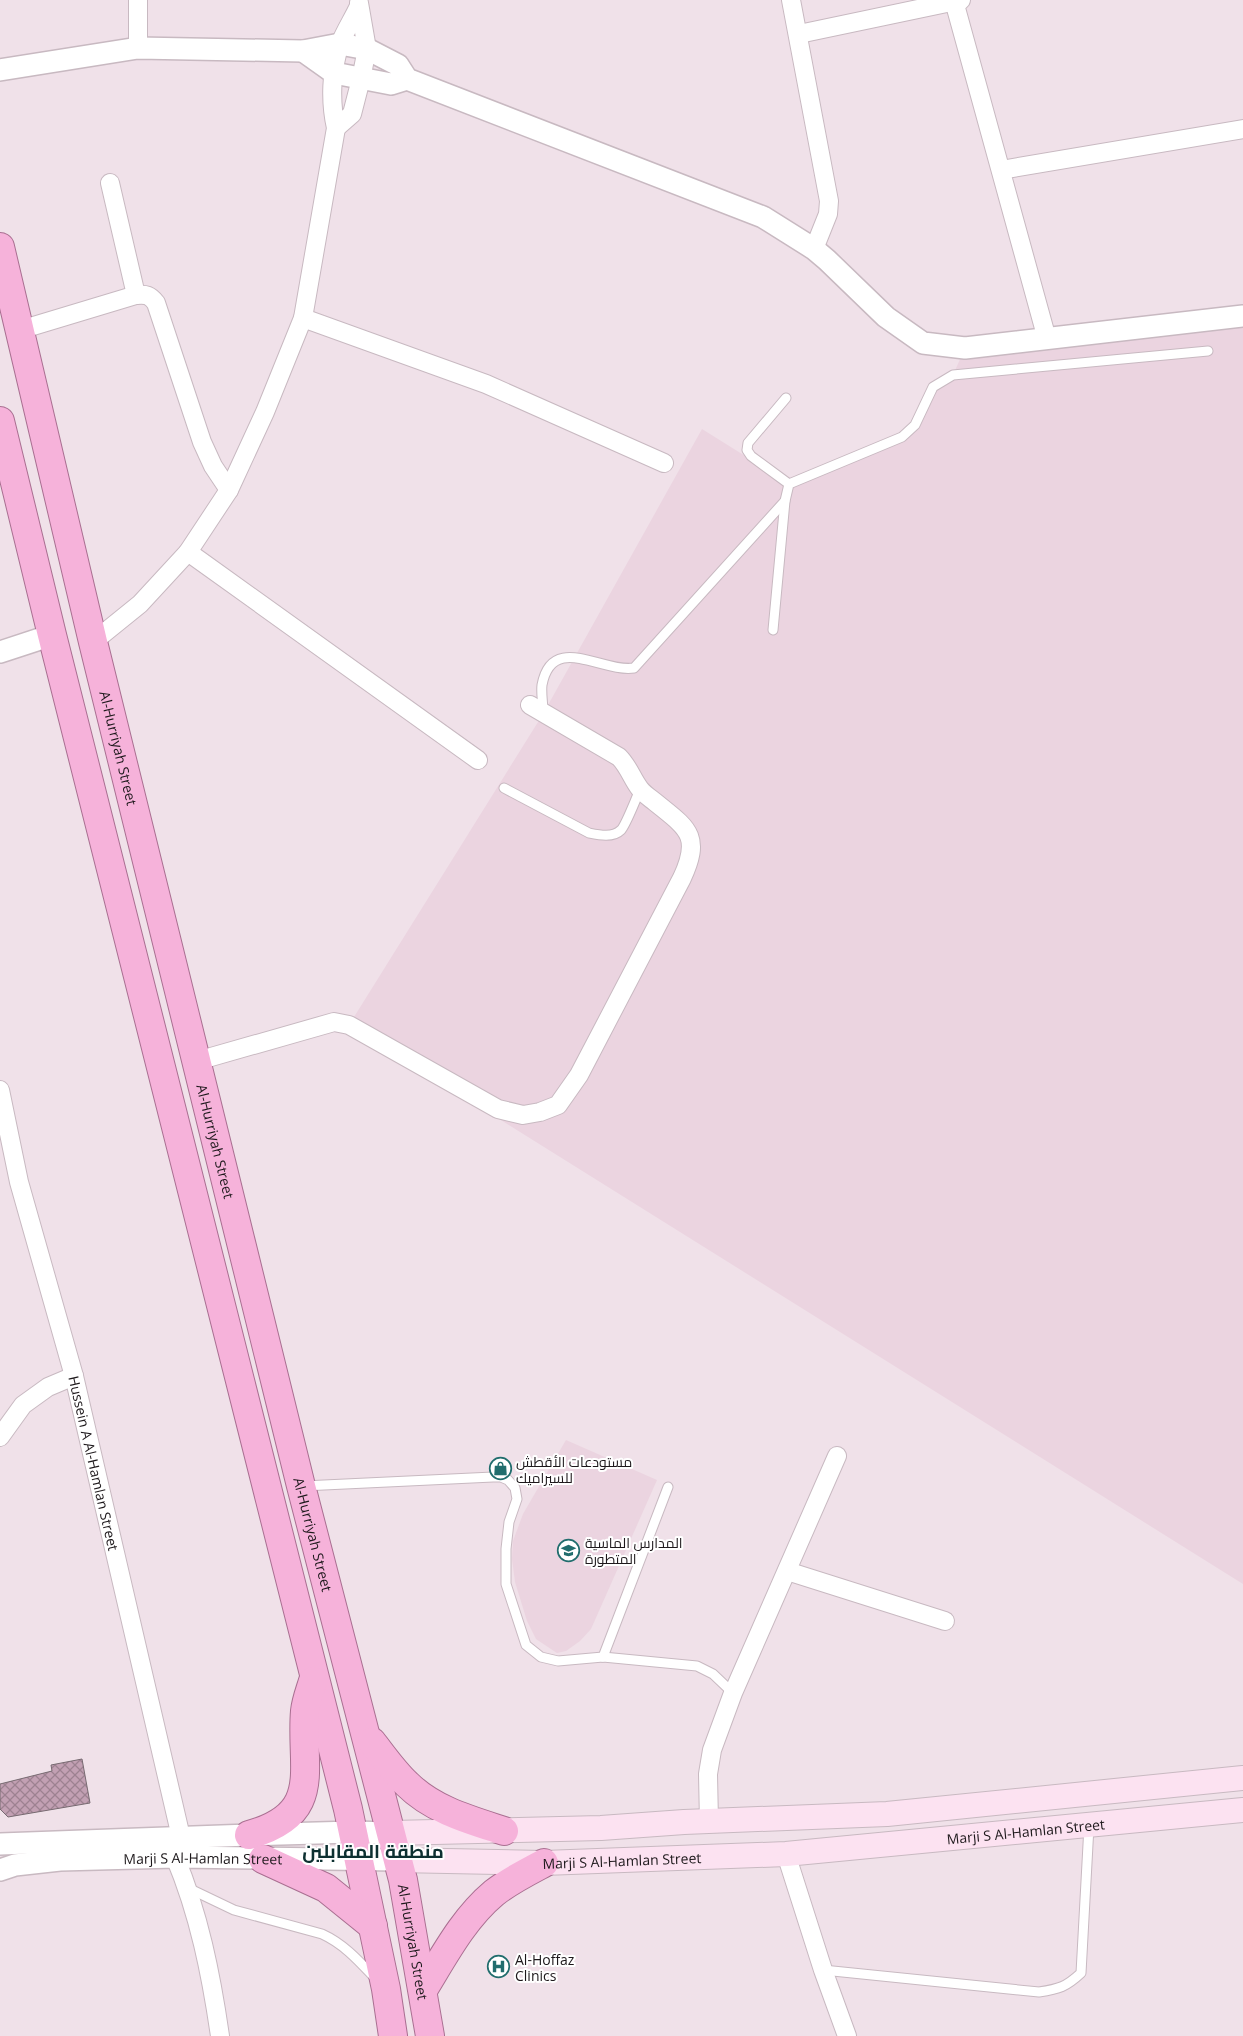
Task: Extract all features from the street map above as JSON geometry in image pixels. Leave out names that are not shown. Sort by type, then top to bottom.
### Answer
[{"type":"highway","name":"Al-Hurriyah Street","points":[[0,247],[93,642],[301,1486],[392,1833],[403,1880],[430,2036]]},
{"type":"highway","points":[[0,420],[52,635],[353,1832],[386,1989],[393,2036]]},
{"type":"highway","points":[[249,1834],[266,1830],[279,1822],[301,1800],[305,1787],[305,1710],[314,1675]]},
{"type":"highway","points":[[367,1735],[406,1784],[432,1803],[463,1818],[504,1830]]},
{"type":"highway","points":[[263,1859],[326,1888],[373,1926]]},
{"type":"highway","points":[[423,1990],[452,1940],[473,1914],[494,1893],[544,1863]]},
{"type":"main road","name":"Marji S Al-Hamlan Street","points":[[392,1833],[601,1828],[887,1814],[1243,1778]]},
{"type":"main road","name":"Marji S Al-Hamlan Street","points":[[397,1860],[544,1863],[786,1854],[1243,1810]]},
{"type":"street","points":[[138,0],[138,48]]},
{"type":"street","points":[[791,0],[799,34],[829,201],[828,214],[814,249]]},
{"type":"street","points":[[799,34],[917,4],[957,1],[1047,339]]},
{"type":"street","points":[[93,642],[140,604],[188,552],[229,490],[266,412],[303,318],[336,128],[332,108],[334,73],[340,44],[359,3]]},
{"type":"street","points":[[336,128],[352,114],[362,79],[367,50],[359,3]]},
{"type":"street","points":[[0,70],[138,48],[302,51],[340,44],[367,50],[398,65],[407,78],[762,217],[814,249],[886,317],[923,343],[965,348],[1243,316]]},
{"type":"street","points":[[302,51],[334,73],[391,84],[407,78]]},
{"type":"street","points":[[1001,170],[1243,129]]},
{"type":"street","points":[[110,183],[136,295]]},
{"type":"street","points":[[20,330],[136,295],[145,294],[151,297],[156,303],[202,442],[213,466],[229,490]]},
{"type":"street","points":[[303,318],[486,384],[664,463]]},
{"type":"street","points":[[188,552],[478,760]]},
{"type":"street","points":[[0,652],[52,635]]},
{"type":"street","points":[[197,1061],[334,1022],[349,1025],[498,1109],[523,1115],[540,1112],[558,1105],[598,1041],[689,864],[692,845],[684,826],[640,790],[627,764],[619,757],[536,709]]},
{"type":"street","name":"Hussein A Al-Hamlan Street","points":[[0,1090],[19,1182],[74,1376],[178,1847],[202,1935],[220,2036]]},
{"type":"street","points":[[0,1437],[23,1405],[48,1387],[74,1376]]},
{"type":"street","points":[[709,1822],[708,1774],[712,1750],[733,1693],[837,1456]]},
{"type":"street","points":[[786,1571],[945,1621]]},
{"type":"street","name":"Marji S Al-Hamlan Street","points":[[0,1870],[15,1865],[178,1847],[249,1834],[392,1833]]},
{"type":"street","name":"Marji S Al-Hamlan Street","points":[[0,1844],[178,1847],[263,1859],[359,1858],[397,1860]]},
{"type":"street","points":[[786,1854],[823,1970],[848,2036]]},
{"type":"lane","points":[[790,484],[902,437],[915,425],[934,387],[953,375],[1208,351]]},
{"type":"lane","points":[[786,398],[748,443],[747,450],[751,456],[790,484]]},
{"type":"lane","points":[[773,630],[785,501],[790,484]]},
{"type":"lane","points":[[536,709],[542,685],[550,665],[564,657],[580,658],[623,670],[634,668],[785,501]]},
{"type":"lane","points":[[504,788],[590,833],[602,836],[621,830],[640,790]]},
{"type":"lane","points":[[301,1486],[493,1477],[501,1477],[508,1480],[515,1488],[517,1499],[509,1522],[506,1549],[506,1584],[526,1645],[541,1657],[558,1661],[603,1657],[697,1666],[713,1674],[733,1693]]},
{"type":"lane","points":[[603,1657],[668,1487]]},
{"type":"lane","points":[[823,1970],[1039,1992],[1058,1989],[1070,1984],[1081,1973],[1088,1826]]},
{"type":"lane","points":[[188,1888],[234,1910],[322,1934],[335,1940],[350,1952],[386,1989]]},
{"type":"shaded area","points":[[1243,316],[1243,1584],[349,1025],[543,714],[702,429],[790,484],[902,437],[915,425],[933,387],[953,375],[965,348]]},
{"type":"shaded area","name":"المدارس الماسية المتطورة","points":[[566,1440],[657,1480],[591,1629],[580,1641],[566,1651],[557,1653],[536,1639],[527,1621],[515,1582],[512,1559],[513,1541],[523,1514]]},
{"type":"building","points":[[82,1759],[90,1803],[8,1817],[0,1809],[0,1784],[52,1771],[51,1765]]},
{"type":"place","name":"مستودعات الأقطش للسيراميك","points":[[500,1469]]},
{"type":"place","name":"المدارس الماسية المتطورة","points":[[569,1550]]},
{"type":"place","name":"Al-Hoffaz Clinics","points":[[499,1967]]},
{"type":"district","name":"منطقة المقابلين","points":[[373,1851]]}]
